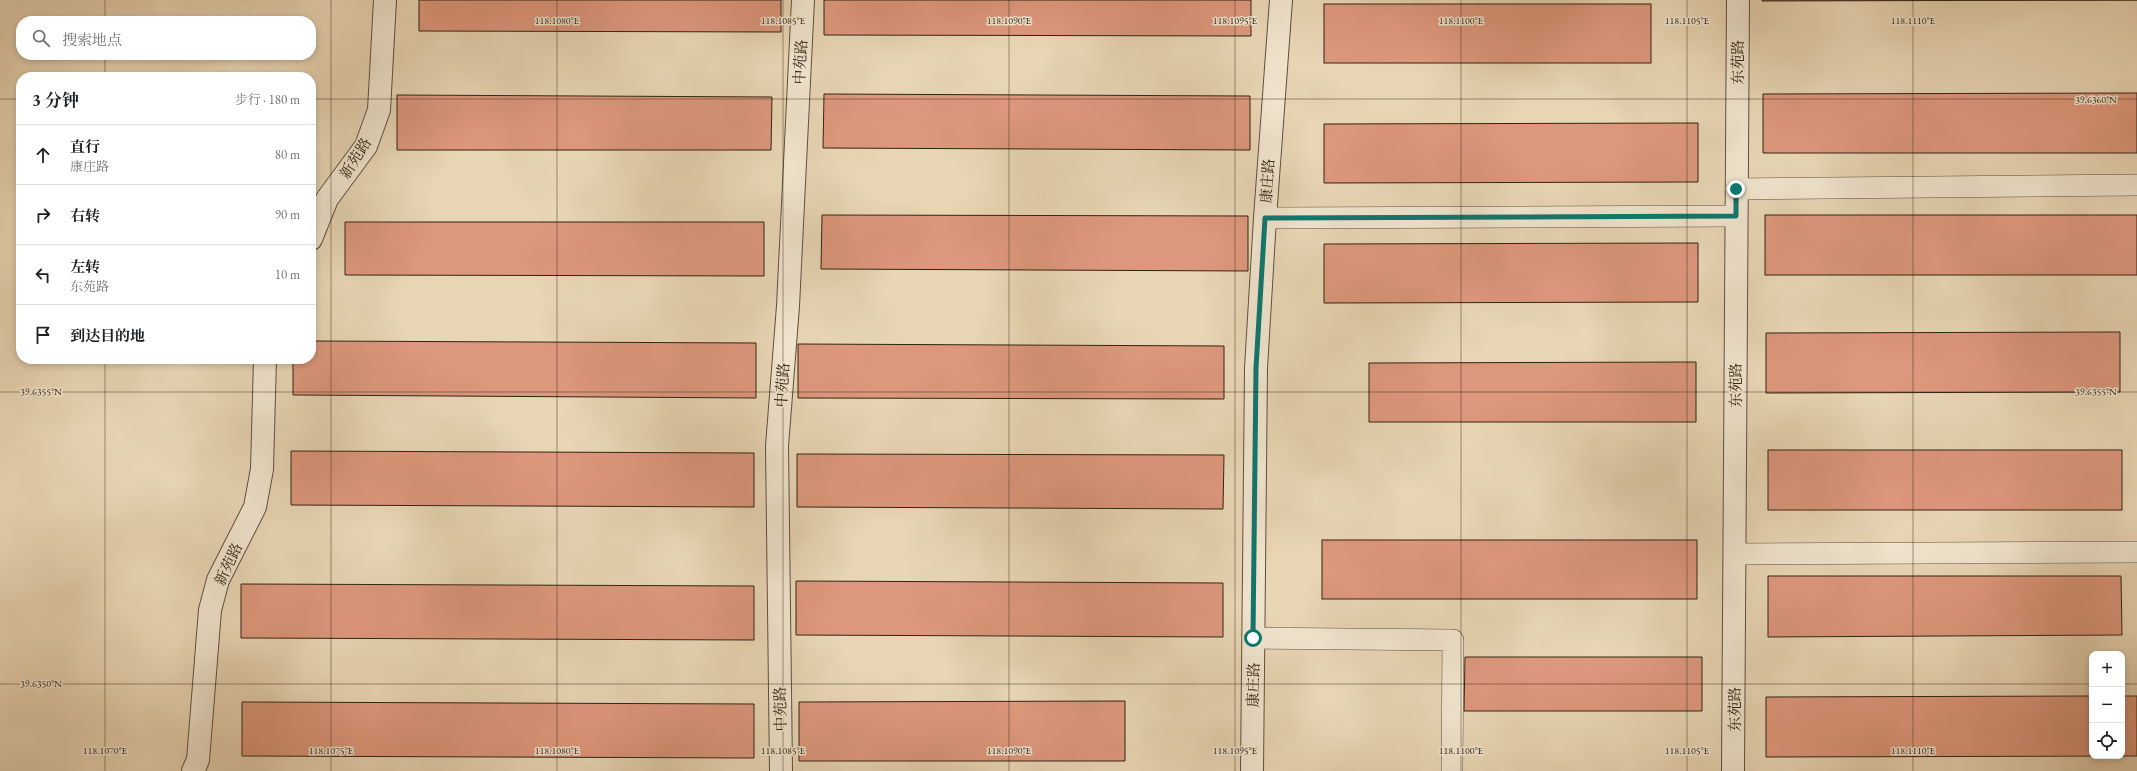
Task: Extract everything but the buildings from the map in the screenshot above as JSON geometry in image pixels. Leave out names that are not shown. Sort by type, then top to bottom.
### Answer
[{"type":"street","name":"新苑路","points":[[316,226],[327,199],[366,146],[379,110],[385,0]]},
{"type":"street","name":"中苑路","points":[[781,771],[778,446],[788,306],[802,0]]},
{"type":"street","name":"康庄路","points":[[1252,771],[1256,368],[1281,0]]},
{"type":"street","name":"东苑路","points":[[1734,771],[1738,0]]},
{"type":"street","name":"新苑路","points":[[193,771],[198,760],[210,610],[218,580],[255,507],[262,469],[265,364]]},
{"type":"lane","points":[[1736,189],[2137,185]]},
{"type":"lane","points":[[1265,218],[1736,216]]},
{"type":"lane","points":[[1735,554],[2137,552]]},
{"type":"lane","points":[[1253,638],[1453,640],[1452,771]]},
{"type":"route","points":[[1253,638],[1256,368],[1265,218],[1736,216],[1736,189]]}]
